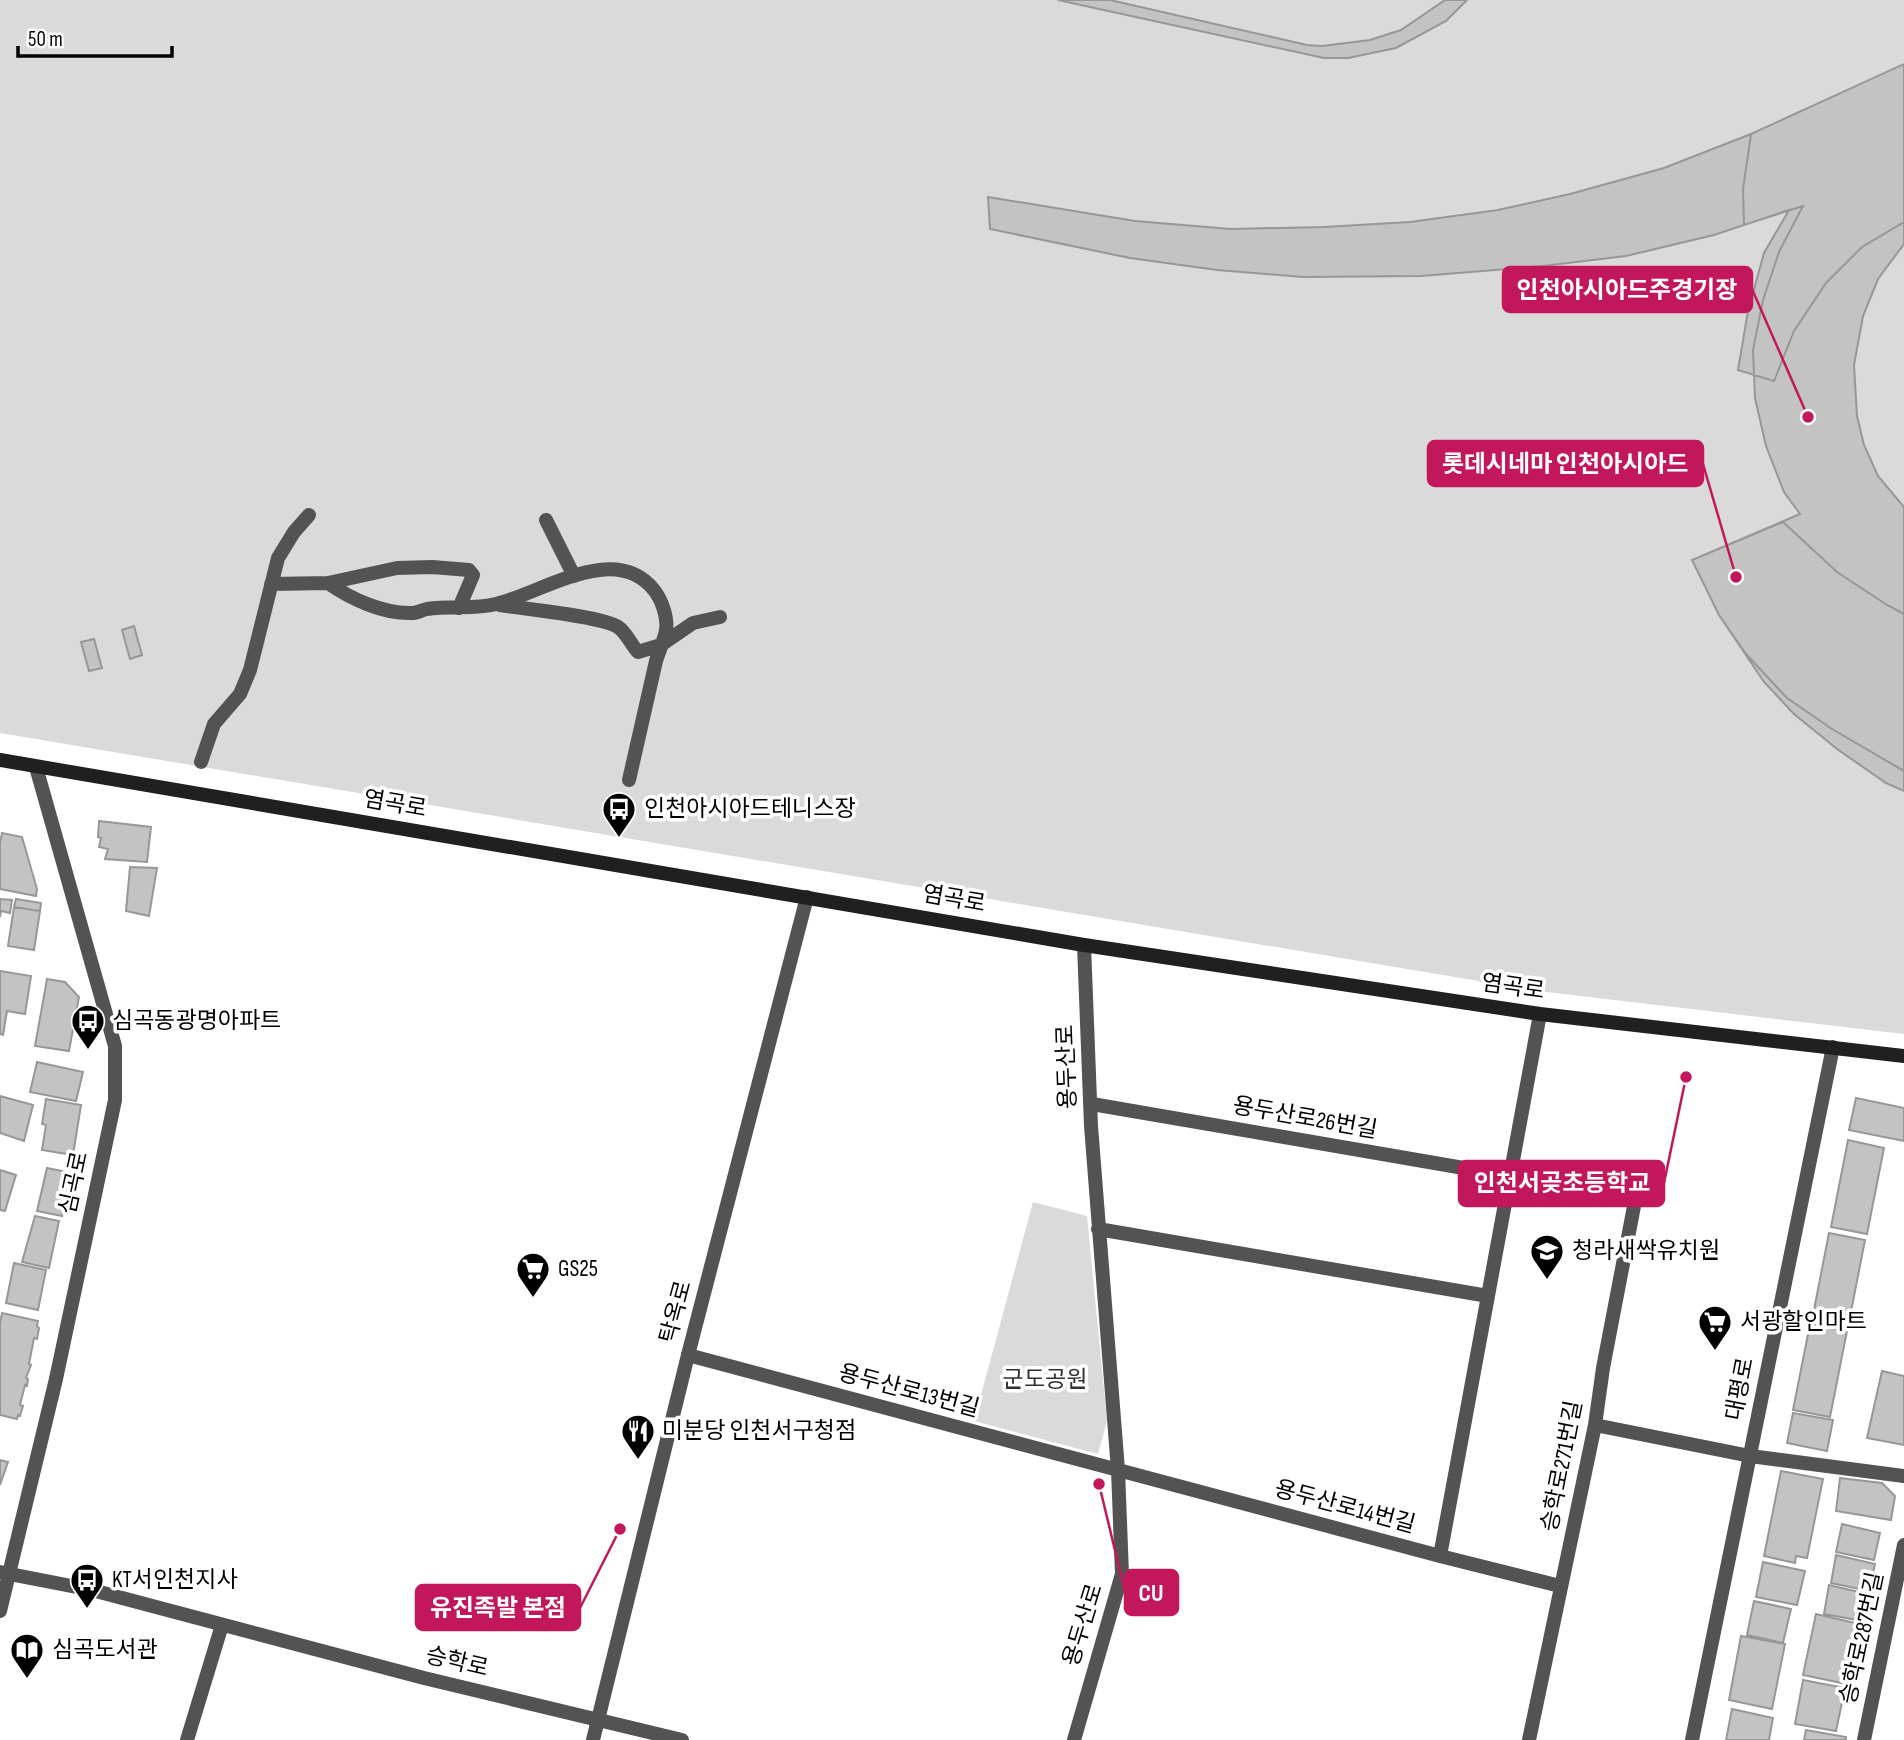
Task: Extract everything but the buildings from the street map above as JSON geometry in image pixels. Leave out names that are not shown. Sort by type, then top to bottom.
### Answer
[{"type":"main road","name":"염곡로","points":[[0,760],[1084,945],[1540,1014],[1904,1056]]},
{"type":"street","points":[[201,762],[214,724],[240,694],[250,670],[278,558],[294,532],[309,515]]},
{"type":"street","points":[[546,520],[574,576]]},
{"type":"street","points":[[271,584],[328,583],[397,568],[469,570],[473,575],[459,608]]},
{"type":"street","points":[[495,605],[574,576],[604,570],[632,573],[656,593],[666,617],[666,631],[629,780]]},
{"type":"street","points":[[328,583],[369,605],[413,614],[427,609],[495,605],[577,616],[615,625],[624,632],[638,652],[661,645],[693,623],[720,617]]},
{"type":"street","name":"심곡로","points":[[0,1611],[5,1574],[56,1379],[115,1100],[115,1046],[36,767]]},
{"type":"street","name":"탁옥로","points":[[593,1740],[688,1355],[807,897]]},
{"type":"street","name":"용두산로","points":[[1073,1740],[1122,1574],[1118,1470],[1091,1126],[1084,945]]},
{"type":"street","points":[[1440,1556],[1540,1014]]},
{"type":"street","name":"대평로","points":[[1692,1740],[1833,1047]]},
{"type":"street","name":"용두산로26번길","points":[[1092,1104],[1510,1176],[1635,1201]]},
{"type":"street","name":"승학로271번길","points":[[1530,1740],[1595,1425],[1603,1368],[1635,1201]]},
{"type":"street","points":[[1098,1229],[1488,1296]]},
{"type":"street","name":"용두산로13번길","points":[[688,1355],[1118,1470]]},
{"type":"street","points":[[1595,1425],[1750,1456],[1904,1476]]},
{"type":"street","name":"용두산로14번길","points":[[1118,1470],[1560,1586]]},
{"type":"street","name":"승학로287번길","points":[[1864,1740],[1904,1545]]},
{"type":"street","name":"승학로","points":[[5,1574],[92,1590],[424,1678],[682,1740]]},
{"type":"street","points":[[187,1740],[222,1625]]},
{"type":"green space","points":[[0,0],[1904,0],[1904,1034],[1538,991],[0,733]]},
{"type":"green space","name":"군도공원","points":[[1033,1202],[1087,1216],[1107,1421],[1098,1454],[974,1421]]},
{"type":"place","name":"인천아시아드주경기장","points":[[1808,417]]},
{"type":"place","name":"롯데시네마 인천아시아드","points":[[1736,577]]},
{"type":"place","name":"인천아시아드테니스장","points":[[619,839]]},
{"type":"place","name":"심곡동광명아파트","points":[[88,1051]]},
{"type":"place","name":"인천서곶초등학교","points":[[1686,1077]]},
{"type":"place","name":"청라새싹유치원","points":[[1547,1281]]},
{"type":"place","name":"GS25","points":[[533,1299]]},
{"type":"place","name":"서광할인마트","points":[[1715,1352]]},
{"type":"place","name":"미분당 인천서구청점","points":[[638,1461]]},
{"type":"place","name":"CU","points":[[1099,1484]]},
{"type":"place","name":"유진족발 본점","points":[[620,1529]]},
{"type":"place","name":"KT서인천지사","points":[[87,1610]]},
{"type":"place","name":"심곡도서관","points":[[27,1680]]}]
